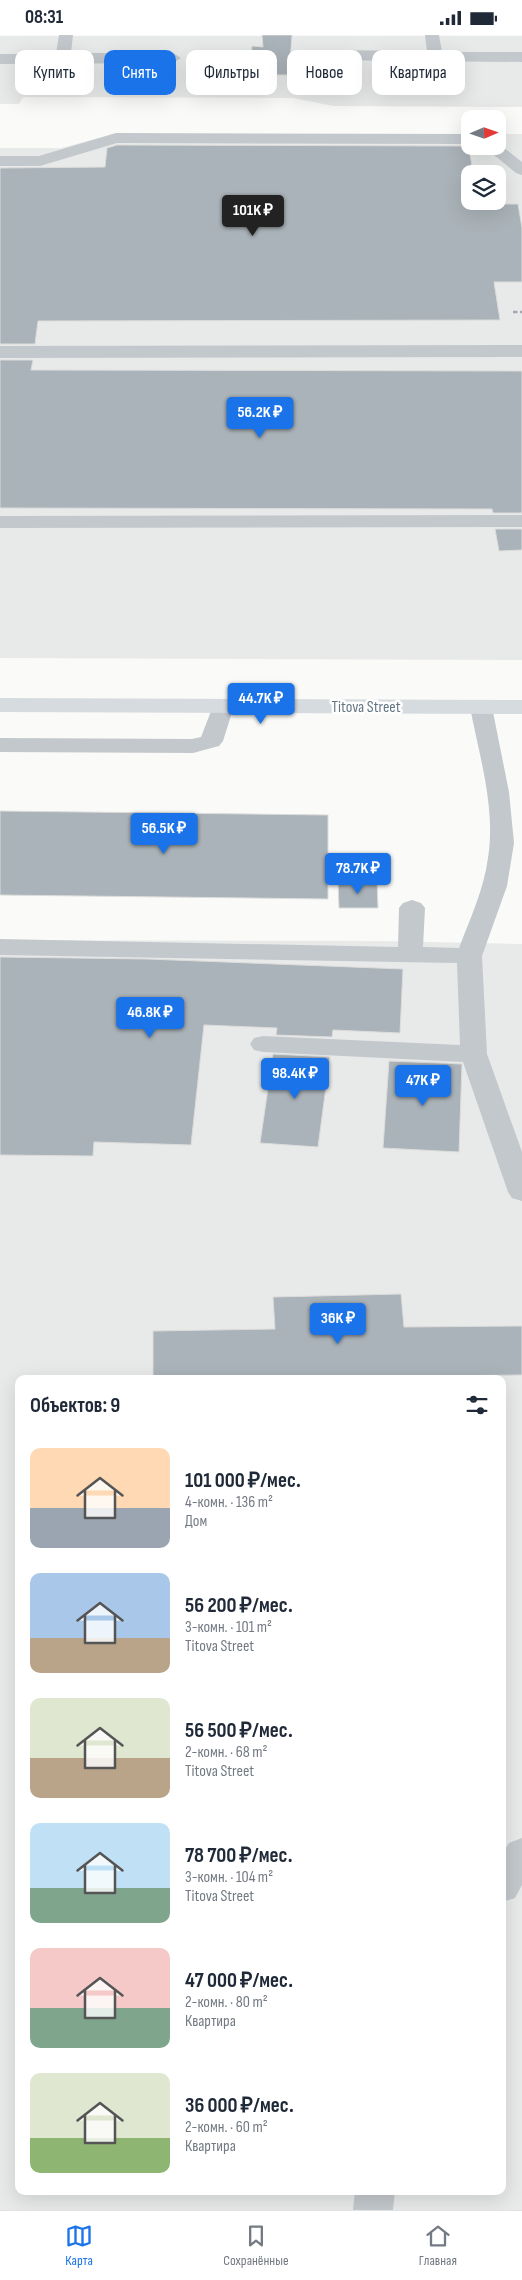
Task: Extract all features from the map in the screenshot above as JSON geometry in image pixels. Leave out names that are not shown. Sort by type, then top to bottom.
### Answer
[{"type":"main road","name":"Titova Street","points":[[0,705],[522,707]]},
{"type":"lane","points":[[64,50],[66,35]]},
{"type":"lane","points":[[432,35],[434,50]]},
{"type":"lane","points":[[465,56],[522,57]]},
{"type":"lane","points":[[0,59],[15,59]]},
{"type":"lane","points":[[0,161],[40,161],[116,138],[461,139]]},
{"type":"lane","points":[[503,155],[522,170]]},
{"type":"lane","points":[[0,352],[522,351]]},
{"type":"lane","points":[[0,522],[522,521]]},
{"type":"lane","points":[[0,745],[193,746],[211,741],[223,706]]},
{"type":"lane","points":[[481,707],[496,788],[502,844],[492,895],[468,956],[474,1054],[522,1192]]},
{"type":"lane","points":[[410,955],[412,908]]},
{"type":"lane","points":[[0,947],[468,956]]},
{"type":"lane","points":[[262,1044],[474,1054]]},
{"type":"lane","points":[[506,1880],[522,1853]]},
{"type":"lane","points":[[373,2210],[375,2195]]},
{"type":"shaded area","points":[[0,36],[522,36],[522,107],[333,106],[293,98],[23,97],[19,104],[0,104]]},
{"type":"shaded area","points":[[114,134],[461,134],[461,155],[506,155],[506,134],[522,134],[522,660],[0,658],[0,148],[61,148]]},
{"type":"shaded area","points":[[0,940],[383,941],[522,944],[522,2210],[0,2210]]},
{"type":"building","points":[[262,35],[292,35],[291,50],[287,50],[287,75],[277,75],[277,50],[252,50],[252,46],[263,47]]},
{"type":"building","points":[[117,145],[461,146],[461,155],[470,155],[472,165],[461,165],[461,210],[506,210],[506,204],[518,204],[522,228],[522,282],[494,282],[500,320],[38,321],[35,344],[0,344],[0,168],[105,167],[107,148]]},
{"type":"building","points":[[0,360],[33,360],[31,370],[522,371],[522,513],[493,513],[492,509],[0,508]]},
{"type":"building","points":[[495,529],[522,529],[522,550],[499,551]]},
{"type":"building","points":[[0,811],[328,815],[328,899],[0,895]]},
{"type":"building","points":[[338,881],[377,881],[378,908],[339,908]]},
{"type":"building","points":[[0,957],[148,959],[403,969],[400,1033],[333,1030],[332,1037],[276,1035],[277,1028],[204,1025],[191,1145],[94,1142],[93,1156],[0,1155]]},
{"type":"building","points":[[273,1054],[330,1057],[318,1147],[260,1143]]},
{"type":"building","points":[[389,1061],[462,1064],[459,1152],[383,1148]]},
{"type":"building","points":[[401,1294],[404,1327],[522,1326],[522,1375],[153,1375],[153,1331],[275,1329],[273,1297]]},
{"type":"railway","points":[[513,312],[522,312]]}]
